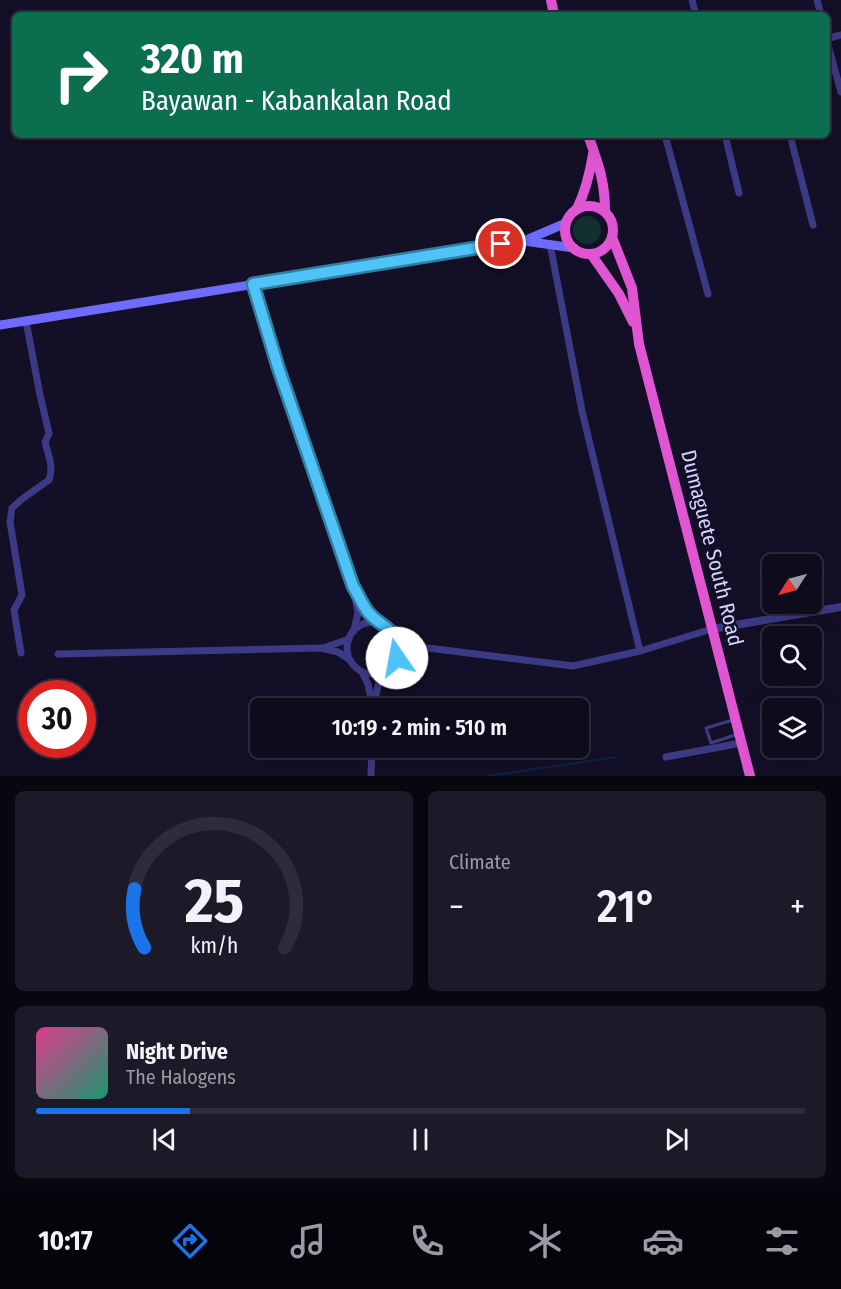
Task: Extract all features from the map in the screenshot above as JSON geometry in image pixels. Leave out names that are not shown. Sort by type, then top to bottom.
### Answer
[{"type":"highway","points":[[589,138],[602,176],[605,211],[613,228],[612,237],[608,245],[591,254],[582,253],[574,248],[565,232],[570,214],[586,206],[605,211]]},
{"type":"highway","points":[[578,208],[590,173],[593,150]]},
{"type":"highway","name":"Dumaguete South Road","points":[[612,237],[632,288],[637,330],[750,776]]},
{"type":"highway","name":"Dumaguete South Road","points":[[591,254],[619,294],[637,330]]},
{"type":"main road","points":[[0,325],[524,241],[566,223]]},
{"type":"main road","points":[[524,241],[574,248]]},
{"type":"street","points":[[830,50],[841,92]]},
{"type":"street","points":[[665,138],[708,294]]},
{"type":"street","points":[[726,138],[739,193]]},
{"type":"street","points":[[790,138],[813,225]]},
{"type":"street","points":[[550,244],[582,411],[640,651]]},
{"type":"street","points":[[253,284],[278,367],[353,586],[358,613],[347,649],[350,660],[362,672],[368,684],[371,698]]},
{"type":"street","points":[[21,653],[14,610],[22,595],[10,522],[12,508],[49,480],[51,475],[51,463],[45,442],[49,434],[26,321]]},
{"type":"street","points":[[353,586],[367,611],[390,629],[397,639],[399,650],[397,658],[385,671],[379,682],[375,698]]},
{"type":"street","points":[[397,639],[412,646],[573,666],[640,651],[712,629],[841,607]]},
{"type":"street","points":[[354,630],[367,623],[380,623]]},
{"type":"street","points":[[321,648],[349,639]]},
{"type":"street","points":[[58,654],[321,648],[338,652],[350,660]]},
{"type":"street","points":[[397,658],[412,652],[432,649]]},
{"type":"street","points":[[362,672],[373,674],[385,671]]},
{"type":"street","points":[[666,757],[740,738]]},
{"type":"street","points":[[370,776],[371,758]]},
{"type":"lane","points":[[735,719],[706,728],[711,743],[740,738]]},
{"type":"green space","points":[[587,216],[597,220],[601,230],[597,240],[587,244],[577,240],[573,230],[577,220]]},
{"type":"waterway","points":[[487,776],[617,757]]},
{"type":"route","points":[[397,658],[399,645],[394,634],[367,611],[353,586],[278,367],[253,284],[501,244]]}]
